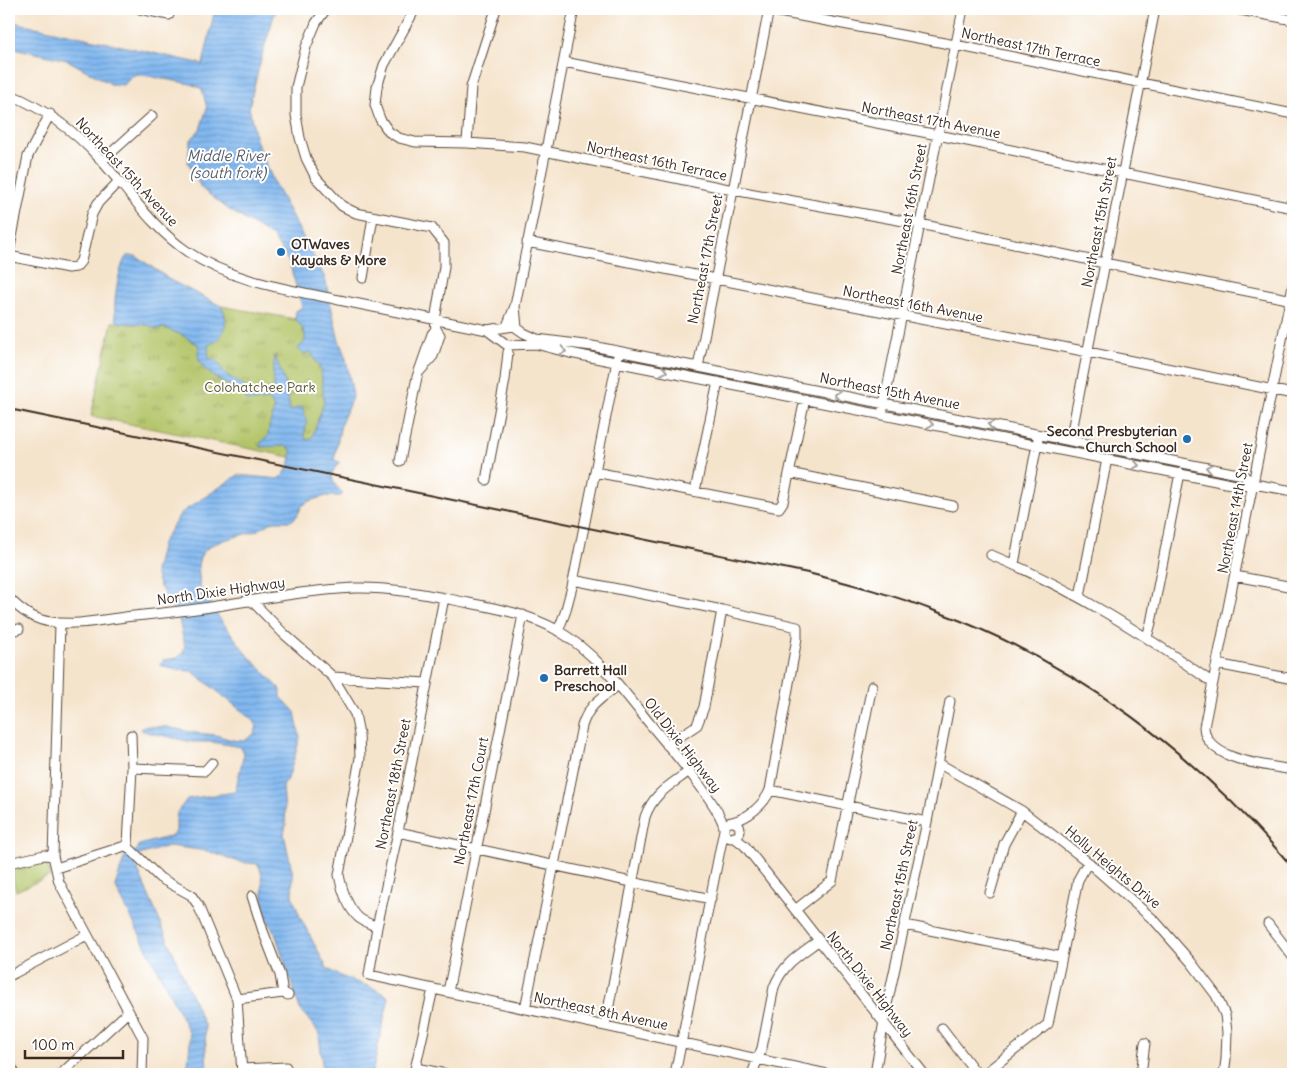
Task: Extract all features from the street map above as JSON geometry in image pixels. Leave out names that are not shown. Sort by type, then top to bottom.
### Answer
[{"type":"street","points":[[140,9],[169,15]]},
{"type":"street","points":[[326,9],[316,23],[306,47],[296,87],[296,115],[300,138],[306,158],[316,178],[342,206],[356,213],[432,228],[444,243],[444,268],[436,325],[440,336],[438,346],[433,356],[420,371],[414,387],[400,461]]},
{"type":"street","name":"Northeast 16th Terrace","points":[[415,9],[384,65],[377,87],[376,105],[380,119],[389,132],[399,138],[415,142],[525,147],[733,190],[920,224],[1104,263],[1292,299]]},
{"type":"street","points":[[468,144],[471,87],[496,9]]},
{"type":"street","points":[[512,347],[502,341],[501,333],[506,327],[515,306],[574,9]]},
{"type":"street","name":"Northeast 17th Terrace","points":[[767,9],[1293,114]]},
{"type":"street","name":"Northeast 17th Street","points":[[698,367],[752,100],[767,9]]},
{"type":"street","name":"Northeast 16th Street","points":[[882,414],[963,9]]},
{"type":"street","name":"Northeast 15th Street","points":[[1070,441],[1155,9]]},
{"type":"street","points":[[1235,9],[1293,20]]},
{"type":"street","name":"Northeast 17th Avenue","points":[[564,62],[938,135],[1293,208]]},
{"type":"street","name":"Northeast 15th Avenue","points":[[9,94],[50,114],[82,140],[155,225],[188,252],[233,275],[251,281],[337,299],[436,325],[487,330],[506,327]]},
{"type":"street","points":[[50,114],[28,156],[9,254],[68,268],[76,267],[81,261],[92,214],[98,203],[118,182]]},
{"type":"street","points":[[102,161],[152,116]]},
{"type":"street","points":[[363,278],[373,217]]},
{"type":"street","name":"Northeast 16th Avenue","points":[[527,242],[1293,394]]},
{"type":"street","name":"Northeast 14th Street","points":[[1293,285],[1292,299],[1204,727],[1204,736],[1215,748],[1227,755],[1293,770]]},
{"type":"street","points":[[486,480],[512,347],[519,339],[515,306]]},
{"type":"street","points":[[506,327],[517,329]]},
{"type":"street","name":"Northeast 15th Avenue","points":[[517,329],[538,339],[618,351],[1243,475],[1254,484]]},
{"type":"street","name":"Northeast 15th Avenue","points":[[487,330],[502,341]]},
{"type":"street","name":"Northeast 15th Avenue","points":[[512,347],[536,344],[617,362],[1241,486],[1254,484],[1293,491]]},
{"type":"street","points":[[558,631],[565,613],[573,580],[596,472],[618,351]]},
{"type":"street","points":[[695,491],[718,382]]},
{"type":"street","points":[[596,472],[779,508],[783,502],[805,399]]},
{"type":"street","points":[[1014,564],[1038,435]]},
{"type":"street","points":[[1080,596],[1107,459]]},
{"type":"street","points":[[789,473],[953,506]]},
{"type":"street","points":[[1147,637],[1180,473]]},
{"type":"street","points":[[991,555],[1080,596],[1147,637],[1213,683]]},
{"type":"street","points":[[1235,576],[1293,587]]},
{"type":"street","points":[[573,580],[797,627],[798,638],[770,790],[766,800],[731,829],[721,847],[675,1074]]},
{"type":"street","name":"North Dixie Highway","points":[[9,598],[28,614],[42,621],[68,624],[172,612],[326,590],[358,588],[394,590],[444,598]]},
{"type":"street","name":"Old Dixie Highway","points":[[444,598],[499,608],[523,615],[558,631],[599,662],[667,745],[795,910]]},
{"type":"street","name":"Northeast 18th Street","points":[[369,975],[377,927],[398,832],[444,598]]},
{"type":"street","points":[[251,600],[283,633],[333,678],[355,714],[360,734],[360,758],[339,875],[342,890],[350,906],[360,918],[377,927]]},
{"type":"street","points":[[667,745],[697,725],[704,707],[722,610]]},
{"type":"street","name":"Northeast 17th Court","points":[[448,992],[523,615]]},
{"type":"street","points":[[60,624],[53,856],[59,882],[143,1038],[142,1074]]},
{"type":"street","points":[[9,631],[19,630]]},
{"type":"street","points":[[1217,664],[1293,679]]},
{"type":"street","points":[[333,678],[426,683]]},
{"type":"street","points":[[525,1009],[586,714],[592,706],[618,685]]},
{"type":"street","points":[[795,910],[832,881],[872,686]]},
{"type":"street","name":"Northeast 15th Street","points":[[875,1074],[950,701]]},
{"type":"street","points":[[131,735],[132,768],[129,848],[160,878],[192,895],[198,905],[236,999],[242,1071],[286,1067]]},
{"type":"street","name":"Holly Heights Drive","points":[[938,762],[1022,811],[1088,862],[1154,921],[1191,962],[1216,995],[1224,1015],[1227,1032],[1224,1074]]},
{"type":"street","points":[[132,768],[205,771],[212,763]]},
{"type":"street","points":[[605,1026],[650,804],[658,795],[688,772]]},
{"type":"street","points":[[770,790],[927,822]]},
{"type":"street","points":[[990,894],[1004,844],[1022,811]]},
{"type":"street","points":[[398,832],[711,899]]},
{"type":"street","points":[[56,868],[128,845]]},
{"type":"street","points":[[9,863],[44,855],[53,856]]},
{"type":"street","points":[[984,1074],[1048,1024],[1078,880],[1088,862]]},
{"type":"street","points":[[236,999],[285,994],[252,896]]},
{"type":"street","name":"North Dixie Highway","points":[[795,910],[924,1074]]},
{"type":"street","points":[[1268,924],[1293,956]]},
{"type":"street","points":[[905,925],[1062,957]]},
{"type":"street","points":[[9,976],[87,934]]},
{"type":"street","points":[[752,1074],[762,1048],[777,979],[785,966],[818,941]]},
{"type":"street","name":"Northeast 8th Avenue","points":[[369,975],[758,1059],[800,1071],[827,1074]]},
{"type":"street","points":[[433,989],[415,1071],[446,1074]]},
{"type":"street","points":[[68,1072],[128,1012]]},
{"type":"street","points":[[942,1028],[977,1074]]},
{"type":"street","points":[[1133,1074],[1141,1071],[1145,1043]]},
{"type":"street","points":[[9,1062],[15,1074]]},
{"type":"green space","name":"Colohatchee Park","points":[[221,306],[295,319],[301,325],[325,376],[331,404],[317,443],[295,458],[91,416],[112,322],[148,325],[156,329],[164,328],[200,345],[224,331],[225,315]]},
{"type":"green space","points":[[43,859],[48,866],[50,876],[16,891],[11,866]]},
{"type":"water","name":"Middle River (south fork)","points":[[215,9],[276,9],[249,107],[256,140],[275,185],[325,278],[338,337],[346,359],[353,395],[341,424],[334,460],[340,462],[332,475],[336,485],[343,493],[341,496],[326,496],[309,501],[302,506],[297,516],[291,521],[274,521],[256,531],[212,545],[200,557],[198,565],[200,587],[218,616],[246,653],[281,690],[281,697],[295,712],[300,738],[288,779],[283,786],[286,825],[284,834],[293,875],[292,895],[300,917],[327,968],[334,973],[382,992],[389,997],[372,1074],[323,1074],[319,1033],[300,1009],[275,933],[266,915],[262,879],[258,864],[239,862],[207,851],[170,846],[142,854],[134,861],[205,1027],[207,1074],[187,1074],[189,1032],[115,886],[126,856],[129,856],[138,849],[139,845],[172,836],[176,831],[177,813],[187,799],[235,792],[244,753],[241,747],[211,742],[192,742],[147,732],[141,730],[144,726],[167,727],[244,741],[254,734],[257,726],[253,720],[192,671],[176,670],[159,665],[164,660],[177,658],[183,653],[185,647],[179,619],[159,585],[155,572],[162,543],[181,513],[238,475],[279,479],[289,466],[291,458],[291,449],[285,446],[260,447],[261,442],[268,436],[273,415],[274,408],[269,400],[248,401],[242,394],[215,378],[201,364],[198,356],[199,345],[180,334],[164,328],[156,329],[148,325],[120,323],[116,320],[116,290],[124,260],[127,256],[136,256],[172,281],[221,306],[226,323],[218,339],[208,345],[209,358],[218,363],[223,372],[255,394],[264,395],[267,389],[274,390],[273,372],[275,355],[287,389],[290,411],[302,406],[307,423],[304,434],[306,440],[312,438],[324,402],[321,370],[310,351],[305,354],[298,348],[304,341],[305,334],[295,319],[296,311],[302,307],[289,262],[273,237],[228,209],[201,188],[188,162],[190,141],[200,129],[207,108],[202,89],[191,84],[137,74],[132,76],[124,85],[111,84],[67,60],[9,47],[9,21],[203,64]]},
{"type":"railway","points":[[9,409],[808,573],[920,605],[987,632],[1037,657],[1085,685],[1130,716],[1174,750],[1216,787],[1256,826],[1293,868]]},
{"type":"place","name":"OTWaves Kayaks & More","points":[[281,252]]},
{"type":"place","name":"Second Presbyterian Church School","points":[[1187,439]]},
{"type":"place","name":"Barrett Hall Preschool","points":[[544,678]]}]
